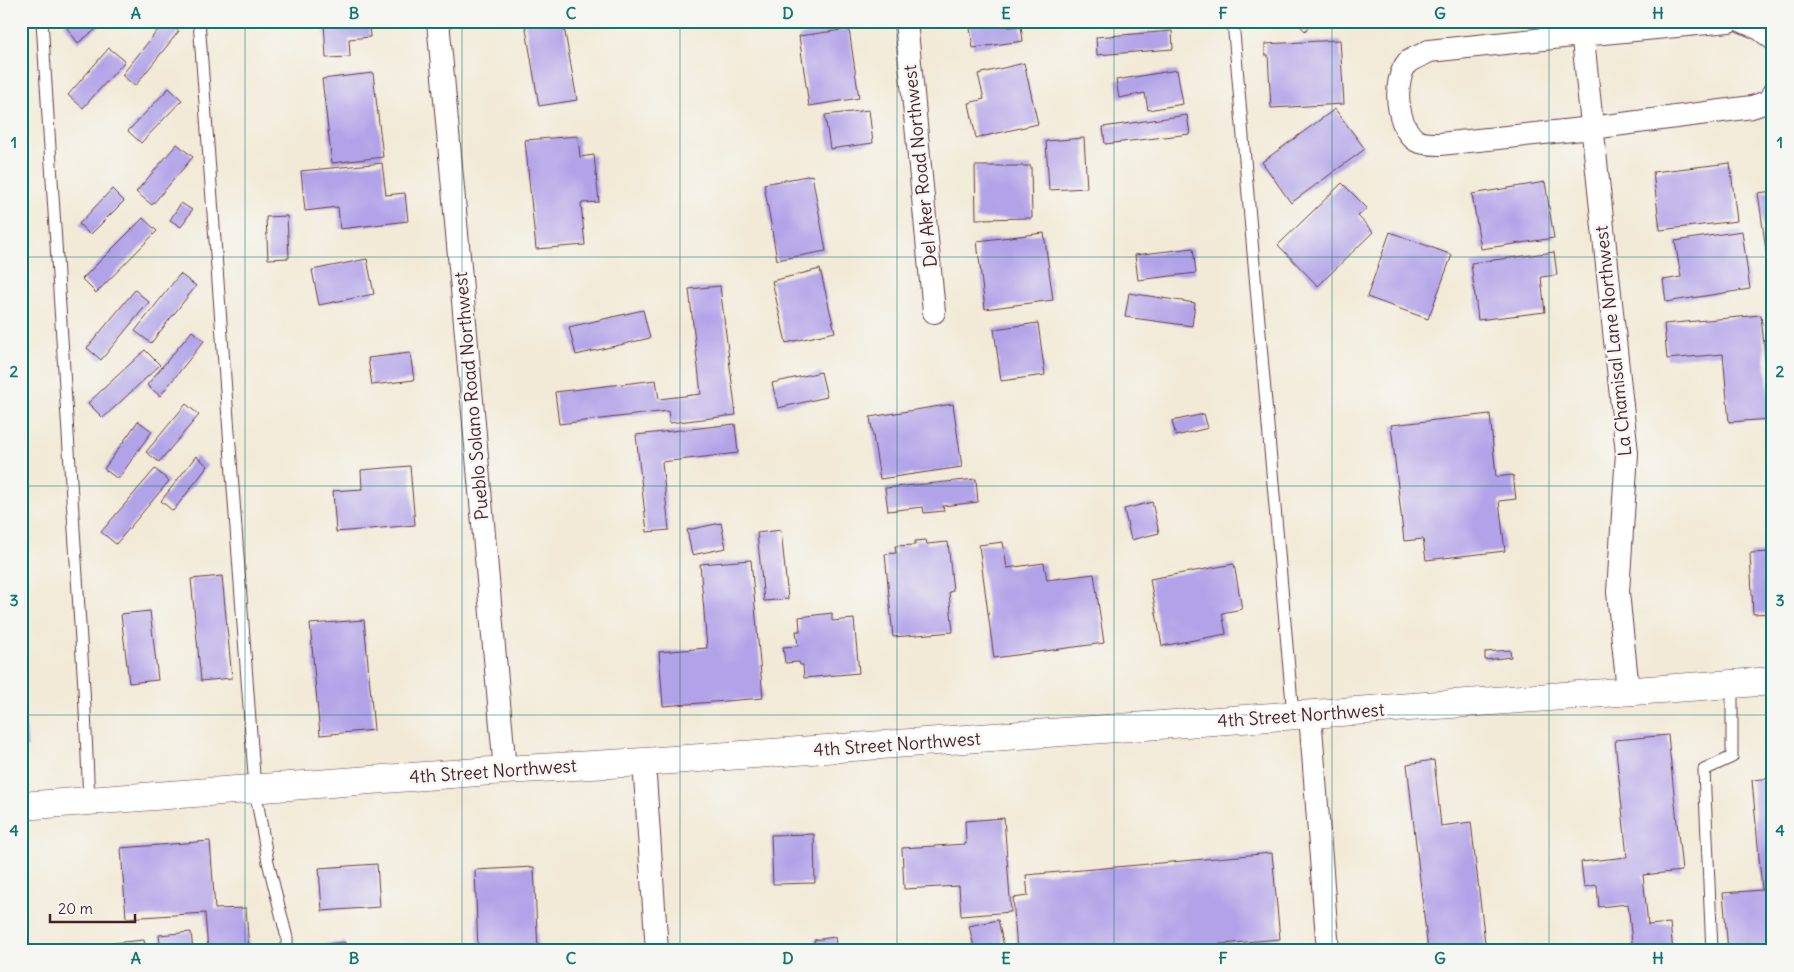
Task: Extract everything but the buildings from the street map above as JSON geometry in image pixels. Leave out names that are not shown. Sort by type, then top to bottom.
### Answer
[{"type":"main road","name":"4th Street Northwest","points":[[21,806],[1773,681]]},
{"type":"street","name":"Pueblo Solano Road Northwest","points":[[438,21],[505,770]]},
{"type":"street","name":"Del Aker Road Northwest","points":[[906,21],[934,312]]},
{"type":"street","points":[[1729,21],[1581,28],[1429,51],[1408,62],[1400,78],[1398,97],[1401,116],[1406,129],[1418,141],[1440,144],[1592,128],[1752,107],[1769,101],[1773,93]]},
{"type":"street","points":[[1742,21],[1760,29],[1773,39]]},
{"type":"street","name":"La Chamisal Lane Northwest","points":[[1581,28],[1627,453],[1618,592],[1628,691]]},
{"type":"street","points":[[1302,715],[1328,951]]},
{"type":"street","points":[[644,762],[657,951]]},
{"type":"lane","points":[[42,21],[84,688],[89,801]]},
{"type":"lane","points":[[198,21],[254,789],[268,862],[286,938],[287,951]]},
{"type":"lane","points":[[1233,21],[1302,715]]},
{"type":"lane","points":[[1712,951],[1704,770],[1732,757],[1732,683]]}]
